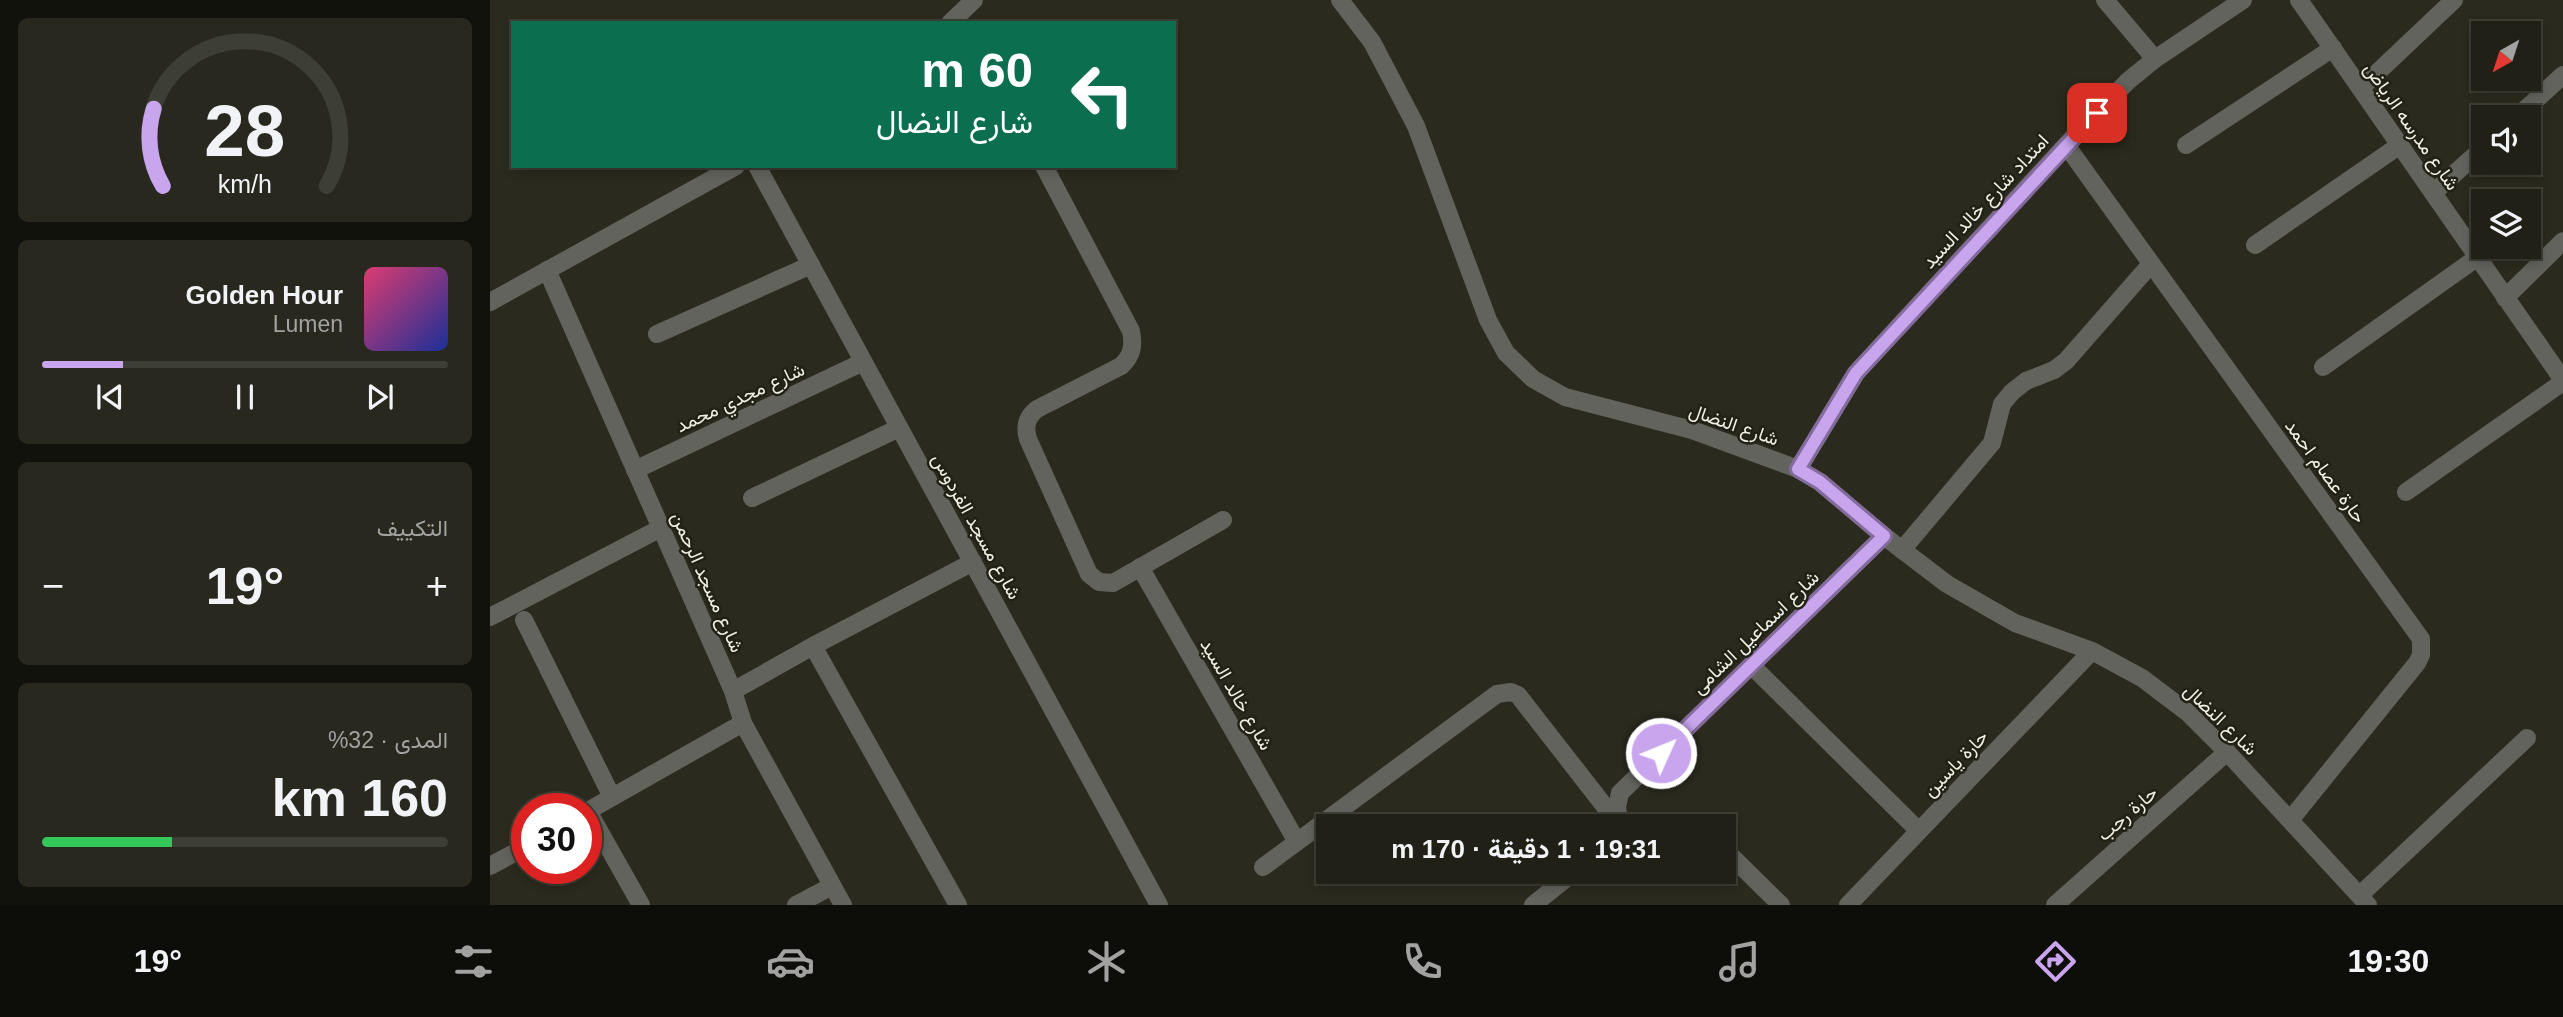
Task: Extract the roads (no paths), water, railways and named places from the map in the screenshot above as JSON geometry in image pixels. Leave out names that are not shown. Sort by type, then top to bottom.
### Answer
[{"type":"street","name":"شارع النضال","points":[[1340,0],[1372,42],[1416,126],[1488,320],[1506,352],[1533,379],[1565,397],[1692,430],[1798,469],[1820,482],[1947,584],[2015,623],[2092,651],[2142,678],[2187,712],[2291,819],[2364,900]]},
{"type":"street","points":[[2105,0],[2155,59]]},
{"type":"street","name":"امتداد شارع خالد السيد","points":[[1798,469],[1856,373],[2066,145],[2128,81],[2155,59],[2243,0]]},
{"type":"street","name":"شارع مدرسه الرياض","points":[[2298,0],[2471,247]]},
{"type":"street","points":[[2361,88],[2454,0]]},
{"type":"street","points":[[2186,145],[2333,48]]},
{"type":"street","points":[[2530,105],[2563,75]]},
{"type":"street","name":"حارة عصام احمد","points":[[2066,145],[2421,639],[2421,655],[2417,663],[2291,819]]},
{"type":"street","points":[[2255,244],[2400,145]]},
{"type":"street","points":[[2434,193],[2471,159]]},
{"type":"street","points":[[490,302],[732,168]]},
{"type":"street","name":"شارع مسجد الفردوس","points":[[758,168],[1159,905]]},
{"type":"street","points":[[1045,168],[1131,331],[1133,341],[1128,360],[1121,366],[1037,409],[1028,419],[1026,432],[1089,574],[1093,579],[1112,583],[1223,520]]},
{"type":"street","points":[[2505,298],[2563,241]]},
{"type":"street","points":[[2323,367],[2475,259]]},
{"type":"street","name":"شارع مدرسه الرياض","points":[[2479,259],[2563,381]]},
{"type":"street","points":[[1902,550],[1992,443],[2003,404],[2012,392],[2025,381],[2054,370],[2066,361],[2151,264]]},
{"type":"street","points":[[657,334],[811,265]]},
{"type":"street","name":"شارع مسجد الرحمن","points":[[547,270],[733,691],[743,723],[843,905]]},
{"type":"street","name":"شارع مجدي محمد","points":[[635,470],[863,362]]},
{"type":"street","points":[[2406,492],[2563,381]]},
{"type":"street","points":[[752,498],[900,428]]},
{"type":"street","points":[[490,617],[661,528]]},
{"type":"street","name":"شارع اسماعيل الشامى","points":[[1618,814],[1620,793],[1884,536]]},
{"type":"street","points":[[733,691],[973,562]]},
{"type":"street","name":"شارع خالد السيد","points":[[1140,567],[1297,842]]},
{"type":"street","points":[[524,620],[612,797]]},
{"type":"street","points":[[813,646],[958,905]]},
{"type":"street","name":"حارة ياسين","points":[[1848,905],[2092,651]]},
{"type":"street","points":[[1751,665],[1919,831]]},
{"type":"street","points":[[1335,814],[1497,694],[1504,692],[1518,695],[1611,814]]},
{"type":"street","points":[[602,803],[743,723]]},
{"type":"street","points":[[2364,900],[2527,738]]},
{"type":"street","name":"حارة رجب","points":[[2054,905],[2227,752]]},
{"type":"street","points":[[1263,867],[1316,828]]},
{"type":"street","points":[[602,838],[640,905]]},
{"type":"street","points":[[490,866],[511,855]]},
{"type":"street","points":[[1736,861],[1781,905]]},
{"type":"street","points":[[1533,905],[1559,884]]},
{"type":"street","points":[[796,905],[832,886]]}]
